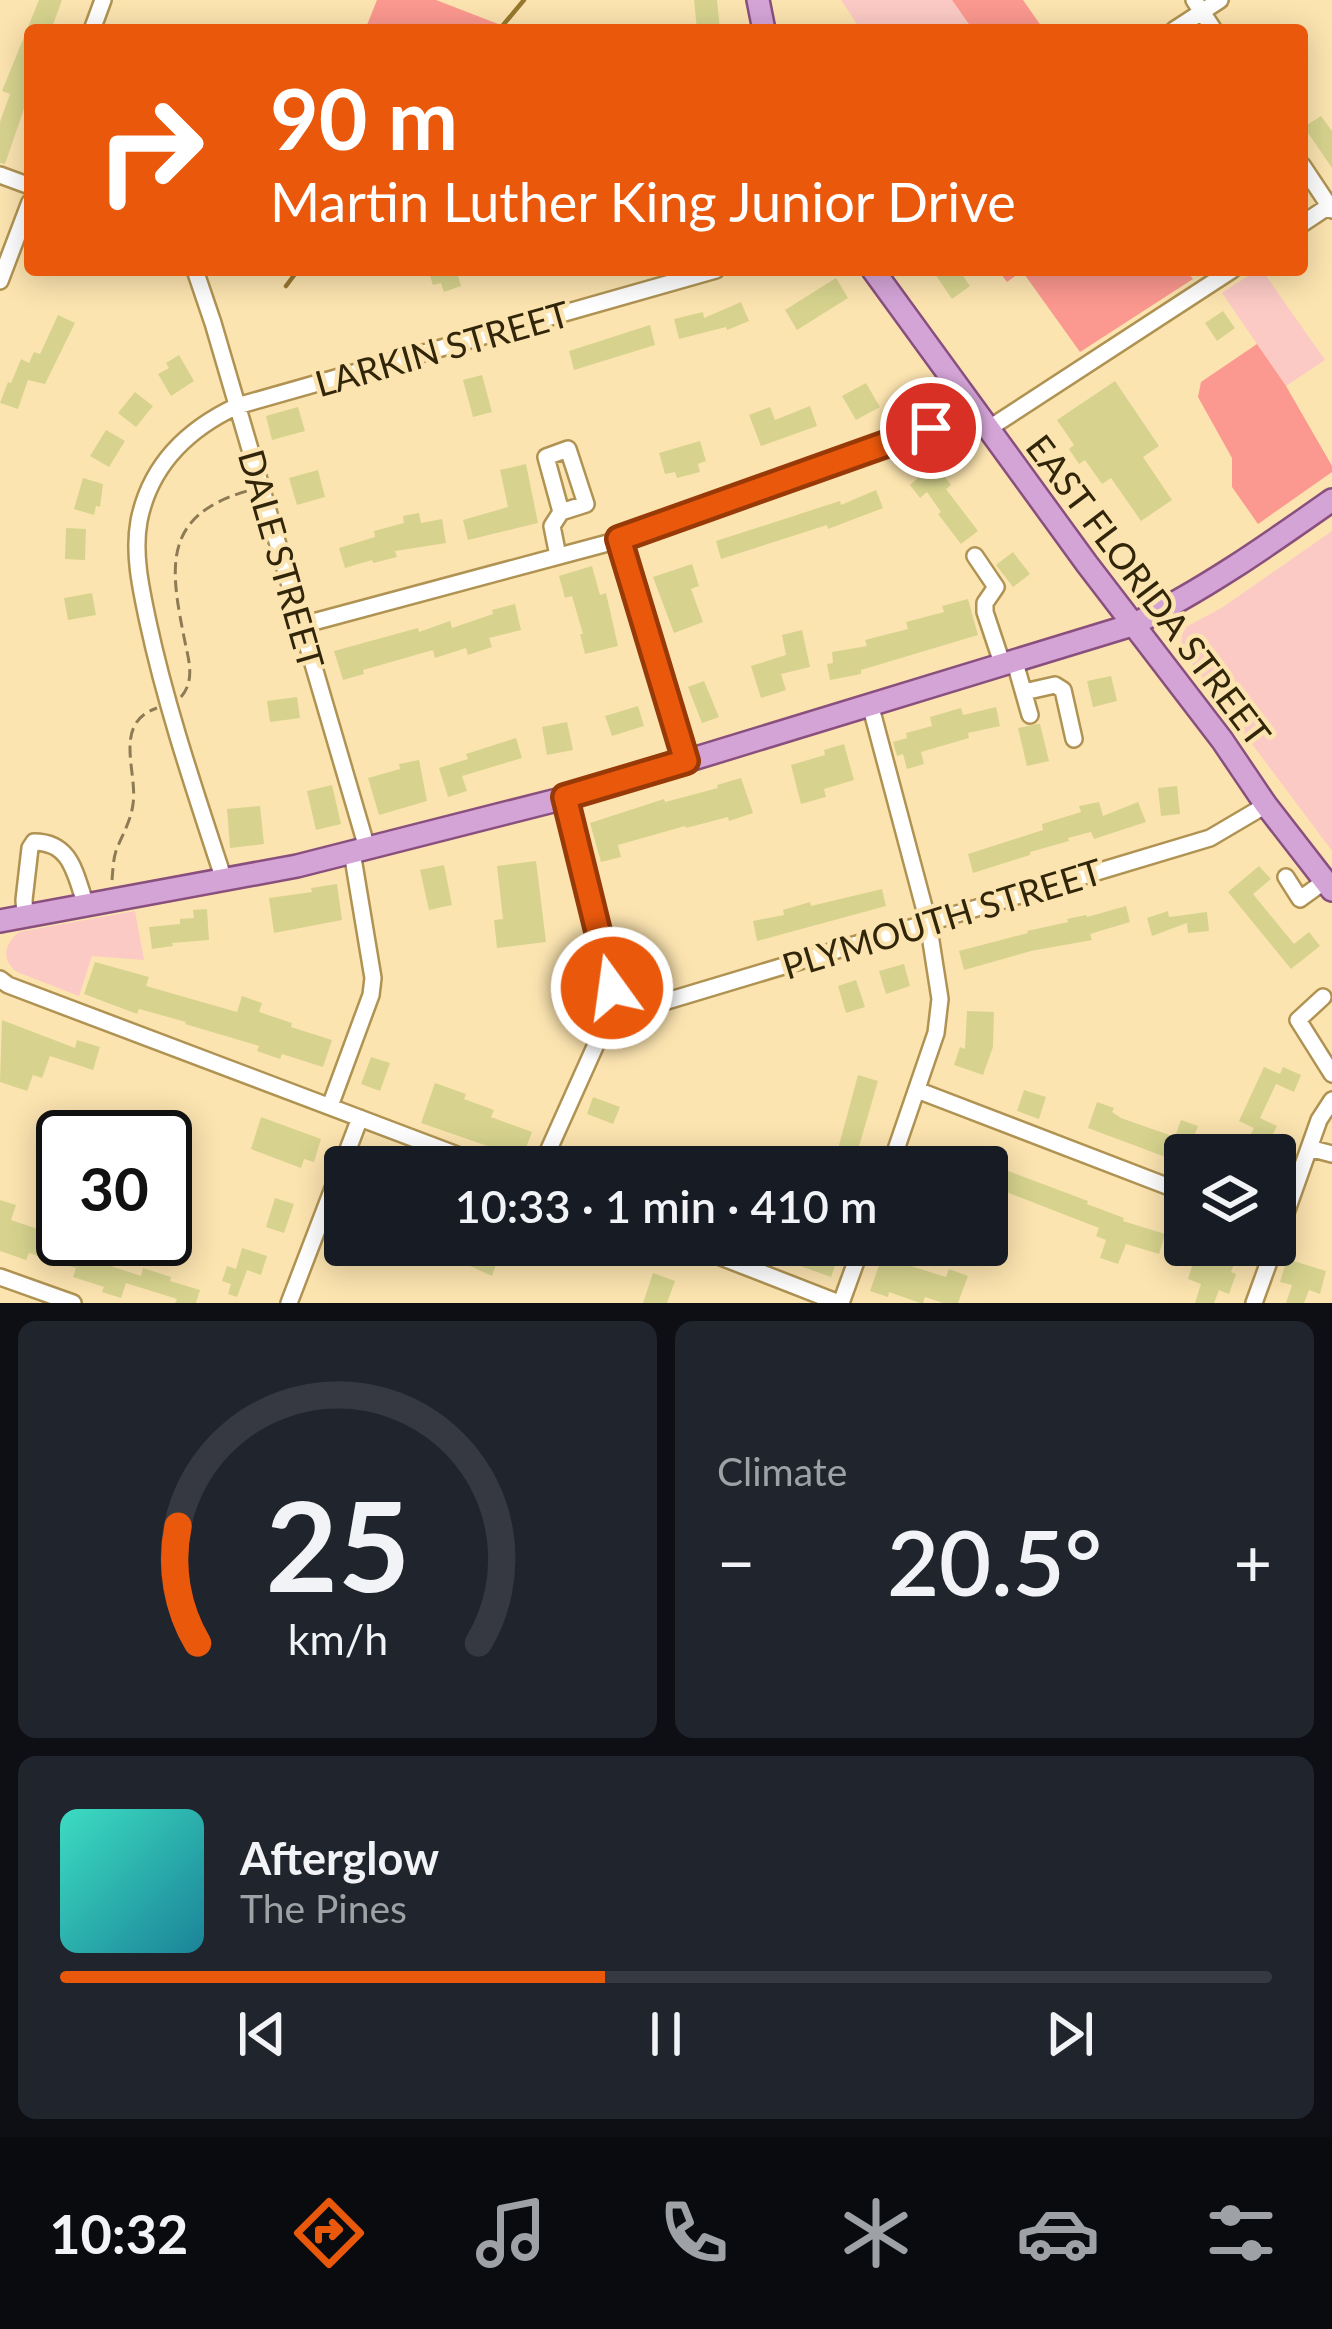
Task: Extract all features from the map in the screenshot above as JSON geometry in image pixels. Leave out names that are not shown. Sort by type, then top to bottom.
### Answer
[{"type":"main road","name":"EAST FLORIDA STREET","points":[[877,276],[1329,886]]},
{"type":"main road","points":[[0,921],[224,880],[565,797],[1132,625],[1218,578],[1332,500]]},
{"type":"street","points":[[1198,6],[1220,0]]},
{"type":"street","points":[[1308,174],[1331,207]]},
{"type":"street","points":[[0,281],[24,218]]},
{"type":"street","name":"DALE STREET","points":[[197,276],[302,625],[360,850],[371,995],[329,1106]]},
{"type":"street","name":"LARKIN STREET","points":[[224,880],[163,691],[141,589],[136,545],[147,496],[171,452],[209,419],[237,406],[695,276]]},
{"type":"street","points":[[302,625],[619,539],[982,421],[1222,276]]},
{"type":"street","points":[[558,556],[552,526],[561,512]]},
{"type":"street","points":[[619,539],[686,761]]},
{"type":"street","points":[[975,556],[996,587],[985,603],[985,612],[1024,692],[1030,716]]},
{"type":"street","points":[[1024,692],[1055,685],[1063,690],[1074,740]]},
{"type":"street","points":[[871,704],[928,922],[940,999],[936,1033],[897,1146]]},
{"type":"street","points":[[550,1146],[611,1011],[612,988],[565,797]]},
{"type":"street","name":"PLYMOUTH STREET","points":[[611,1011],[637,1010],[1210,838],[1266,805]]},
{"type":"street","points":[[26,916],[29,848],[34,842],[50,842],[62,849],[86,905]]},
{"type":"street","points":[[1286,878],[1304,905],[1329,886]]},
{"type":"street","points":[[0,979],[434,1146]]},
{"type":"street","points":[[1323,997],[1298,1020],[1332,1074]]},
{"type":"street","points":[[917,1090],[1164,1185]]},
{"type":"street","points":[[1296,1183],[1319,1120],[1332,1100]]},
{"type":"street","points":[[289,1303],[360,1118]]},
{"type":"street","points":[[1309,1148],[1332,1154]]},
{"type":"street","points":[[744,1266],[840,1303],[854,1266]]},
{"type":"street","points":[[1255,1303],[1267,1266]]},
{"type":"street","points":[[0,1277],[74,1303]]},
{"type":"shaded area","points":[[377,0],[436,0],[498,24],[367,24]]},
{"type":"shaded area","points":[[841,0],[952,0],[969,24],[857,24]]},
{"type":"shaded area","points":[[952,0],[1023,0],[1040,24],[969,24]]},
{"type":"shaded area","points":[[1026,276],[1193,279],[1080,352]]},
{"type":"shaded area","points":[[1248,276],[1266,276],[1325,360],[1286,386],[1222,293]]},
{"type":"shaded area","points":[[1257,344],[1332,466],[1332,472],[1258,524],[1232,487],[1232,458],[1198,397],[1201,382]]},
{"type":"shaded area","points":[[1332,531],[1332,851],[1181,649],[1186,627],[1223,607]]},
{"type":"shaded area","points":[[135,911],[144,960],[92,956],[79,996],[17,972],[8,962],[8,947],[19,932]]},
{"type":"building","points":[[39,0],[62,0],[53,24],[29,24]]},
{"type":"building","points":[[694,0],[717,0],[719,24],[696,24]]},
{"type":"building","points":[[24,37],[24,109],[5,164],[0,163],[0,122],[10,94],[2,91]]},
{"type":"building","points":[[1321,116],[1332,131],[1332,168],[1308,133],[1308,124]]},
{"type":"building","points":[[430,276],[458,276],[461,286],[444,292],[441,283],[433,285]]},
{"type":"building","points":[[936,276],[963,276],[970,286],[952,299]]},
{"type":"building","points":[[836,278],[848,298],[797,330],[785,310]]},
{"type":"building","points":[[741,302],[749,321],[679,339],[674,319],[703,312],[704,318]]},
{"type":"building","points":[[1223,311],[1235,328],[1217,341],[1205,323]]},
{"type":"building","points":[[58,315],[75,323],[45,384],[28,380],[18,409],[0,403],[21,359],[29,363],[34,352],[40,354]]},
{"type":"building","points":[[650,325],[655,345],[574,370],[569,351]]},
{"type":"building","points":[[179,355],[194,381],[171,396],[158,374]]},
{"type":"building","points":[[482,375],[492,412],[473,417],[463,380]]},
{"type":"building","points":[[1115,381],[1159,446],[1143,457],[1172,500],[1141,521],[1111,478],[1102,484],[1085,460],[1079,464],[1069,449],[1074,445],[1057,420]]},
{"type":"building","points":[[866,383],[880,407],[856,420],[842,396]]},
{"type":"building","points":[[135,392],[153,406],[136,427],[118,413]]},
{"type":"building","points":[[810,406],[817,426],[761,446],[749,415],[770,407],[775,420]]},
{"type":"building","points":[[298,407],[305,431],[272,440],[266,416]]},
{"type":"building","points":[[106,430],[125,441],[109,467],[90,456]]},
{"type":"building","points":[[700,441],[706,461],[698,464],[700,472],[677,478],[675,472],[665,474],[659,453]]},
{"type":"building","points":[[930,457],[951,485],[946,489],[978,531],[961,544],[927,492],[920,498],[910,485],[918,478],[912,470]]},
{"type":"building","points":[[526,464],[538,523],[468,540],[463,520],[508,507],[500,470]]},
{"type":"building","points":[[318,470],[325,497],[297,505],[289,478]]},
{"type":"building","points":[[83,478],[103,484],[94,515],[74,509]]},
{"type":"building","points":[[876,490],[883,508],[721,559],[716,541],[840,501],[841,505]]},
{"type":"building","points":[[419,513],[421,523],[442,519],[446,543],[395,551],[397,557],[345,568],[339,548],[375,537],[374,531],[404,523],[403,516]]},
{"type":"building","points":[[66,528],[86,529],[85,560],[65,559]]},
{"type":"building","points":[[1013,552],[1030,574],[1013,587],[996,565]]},
{"type":"building","points":[[692,564],[699,586],[691,589],[703,622],[674,633],[653,577]]},
{"type":"building","points":[[592,566],[600,595],[606,593],[618,646],[585,654],[572,596],[565,598],[559,576]]},
{"type":"building","points":[[92,593],[96,615],[68,620],[64,598]]},
{"type":"building","points":[[968,599],[978,635],[830,680],[827,664],[833,663],[832,652],[867,646],[865,640],[908,629],[906,622],[944,612],[942,606]]},
{"type":"building","points":[[515,604],[521,630],[489,638],[492,647],[468,655],[466,648],[435,658],[433,650],[343,680],[334,651],[450,621],[452,628]]},
{"type":"building","points":[[802,630],[810,667],[781,674],[786,690],[761,698],[751,666],[786,655],[782,635]]},
{"type":"building","points":[[1111,676],[1117,701],[1093,707],[1087,681]]},
{"type":"building","points":[[704,681],[719,717],[702,723],[688,687]]},
{"type":"building","points":[[297,697],[300,718],[270,722],[267,701]]},
{"type":"building","points":[[638,706],[644,726],[612,736],[605,716]]},
{"type":"building","points":[[996,707],[1000,726],[921,752],[924,764],[907,769],[903,754],[897,756],[893,742],[932,726],[930,717],[961,708],[963,715]]},
{"type":"building","points":[[567,722],[573,750],[547,755],[542,727]]},
{"type":"building","points":[[1040,724],[1049,761],[1027,766],[1018,728]]},
{"type":"building","points":[[516,738],[522,758],[462,776],[467,791],[448,797],[439,768]]},
{"type":"building","points":[[844,744],[854,780],[824,789],[826,797],[801,804],[791,765]]},
{"type":"building","points":[[419,760],[427,801],[379,815],[368,778]]},
{"type":"building","points":[[741,778],[753,813],[618,845],[621,857],[601,862],[590,823]]},
{"type":"building","points":[[332,785],[341,824],[316,830],[307,791]]},
{"type":"building","points":[[1177,786],[1180,814],[1161,816],[1158,788]]},
{"type":"building","points":[[1099,802],[1103,816],[1138,802],[1146,822],[1094,839],[1091,832],[1068,838],[973,873],[968,854],[1043,830],[1042,824]]},
{"type":"building","points":[[260,806],[264,844],[230,848],[227,809]]},
{"type":"building","points":[[536,861],[546,942],[497,948],[494,920],[503,919],[497,866]]},
{"type":"building","points":[[444,865],[452,905],[429,910],[420,870]]},
{"type":"building","points":[[1259,866],[1271,879],[1253,894],[1294,944],[1309,932],[1320,946],[1291,969],[1228,892]]},
{"type":"building","points":[[337,884],[342,920],[274,933],[269,898]]},
{"type":"building","points":[[882,889],[886,906],[757,941],[753,921],[784,915],[783,910],[810,902],[811,906]]},
{"type":"building","points":[[1126,906],[1130,922],[1090,934],[1092,940],[964,970],[959,951]]},
{"type":"building","points":[[207,909],[209,940],[152,949],[149,927],[180,924],[180,919],[194,918],[193,910]]},
{"type":"building","points":[[1168,911],[1169,917],[1207,912],[1209,931],[1188,933],[1187,923],[1152,936],[1147,918]]},
{"type":"building","points":[[95,962],[149,977],[146,986],[237,1012],[242,996],[262,1003],[259,1012],[332,1040],[323,1067],[282,1054],[280,1059],[257,1051],[259,1046],[139,1009],[137,1014],[84,994]]},
{"type":"building","points":[[904,964],[910,986],[886,994],[879,971]]},
{"type":"building","points":[[856,980],[865,1007],[846,1013],[838,986]]},
{"type":"building","points":[[967,1011],[994,1012],[993,1047],[983,1075],[954,1065],[960,1047],[965,1049]]},
{"type":"building","points":[[2,1020],[75,1048],[77,1040],[100,1047],[93,1070],[50,1056],[42,1078],[33,1075],[27,1091],[0,1082]]},
{"type":"building","points":[[371,1057],[390,1063],[380,1091],[361,1084]]},
{"type":"building","points":[[1264,1067],[1280,1074],[1283,1067],[1301,1075],[1294,1092],[1276,1084],[1260,1118],[1277,1126],[1273,1134],[1251,1134],[1254,1128],[1239,1121]]},
{"type":"building","points":[[858,1075],[878,1081],[859,1146],[839,1146]]},
{"type":"building","points":[[435,1083],[494,1110],[491,1117],[532,1132],[527,1146],[487,1146],[421,1123]]},
{"type":"building","points":[[1024,1090],[1046,1097],[1039,1119],[1017,1111]]},
{"type":"building","points":[[593,1097],[620,1107],[613,1124],[587,1114]]},
{"type":"building","points":[[1097,1102],[1114,1108],[1112,1112],[1121,1118],[1166,1134],[1164,1156],[1088,1128]]},
{"type":"building","points":[[261,1117],[321,1139],[314,1162],[304,1159],[301,1168],[251,1149]]},
{"type":"building","points":[[1181,1120],[1198,1126],[1195,1134],[1176,1134]]},
{"type":"building","points":[[1008,1171],[1088,1201],[1164,1237],[1159,1254],[1126,1244],[1118,1264],[1100,1258],[1106,1240],[1096,1236],[1099,1228],[1008,1193]]},
{"type":"building","points":[[275,1198],[294,1204],[284,1233],[266,1227]]},
{"type":"building","points":[[0,1200],[16,1205],[11,1220],[36,1229],[36,1255],[29,1253],[26,1260],[0,1251]]},
{"type":"building","points":[[242,1248],[267,1256],[261,1275],[247,1270],[237,1297],[228,1294],[231,1284],[222,1281],[227,1266],[236,1269]]},
{"type":"building","points":[[1296,1262],[1326,1271],[1320,1294],[1309,1290],[1304,1303],[1286,1303],[1292,1285],[1280,1282],[1285,1266],[1296,1266]]},
{"type":"building","points":[[70,1266],[111,1266],[141,1276],[143,1268],[200,1290],[196,1303],[175,1303],[177,1299],[126,1283],[121,1298],[73,1277],[76,1268]]},
{"type":"building","points":[[470,1266],[495,1266],[492,1276]]},
{"type":"building","points":[[800,1266],[835,1266],[831,1277]]},
{"type":"building","points":[[879,1266],[911,1266],[946,1277],[949,1269],[968,1276],[958,1303],[925,1297],[920,1303],[870,1291]]},
{"type":"building","points":[[1192,1266],[1233,1266],[1231,1272],[1236,1274],[1229,1294],[1219,1290],[1214,1303],[1195,1303],[1201,1284],[1188,1279]]},
{"type":"building","points":[[653,1273],[675,1281],[667,1303],[643,1303]]},
{"type":"waterway","points":[[504,24],[524,0]]},
{"type":"waterway","points":[[286,286],[294,276]]},
{"type":"route","points":[[612,988],[565,797],[686,761],[619,539],[931,428]]}]
